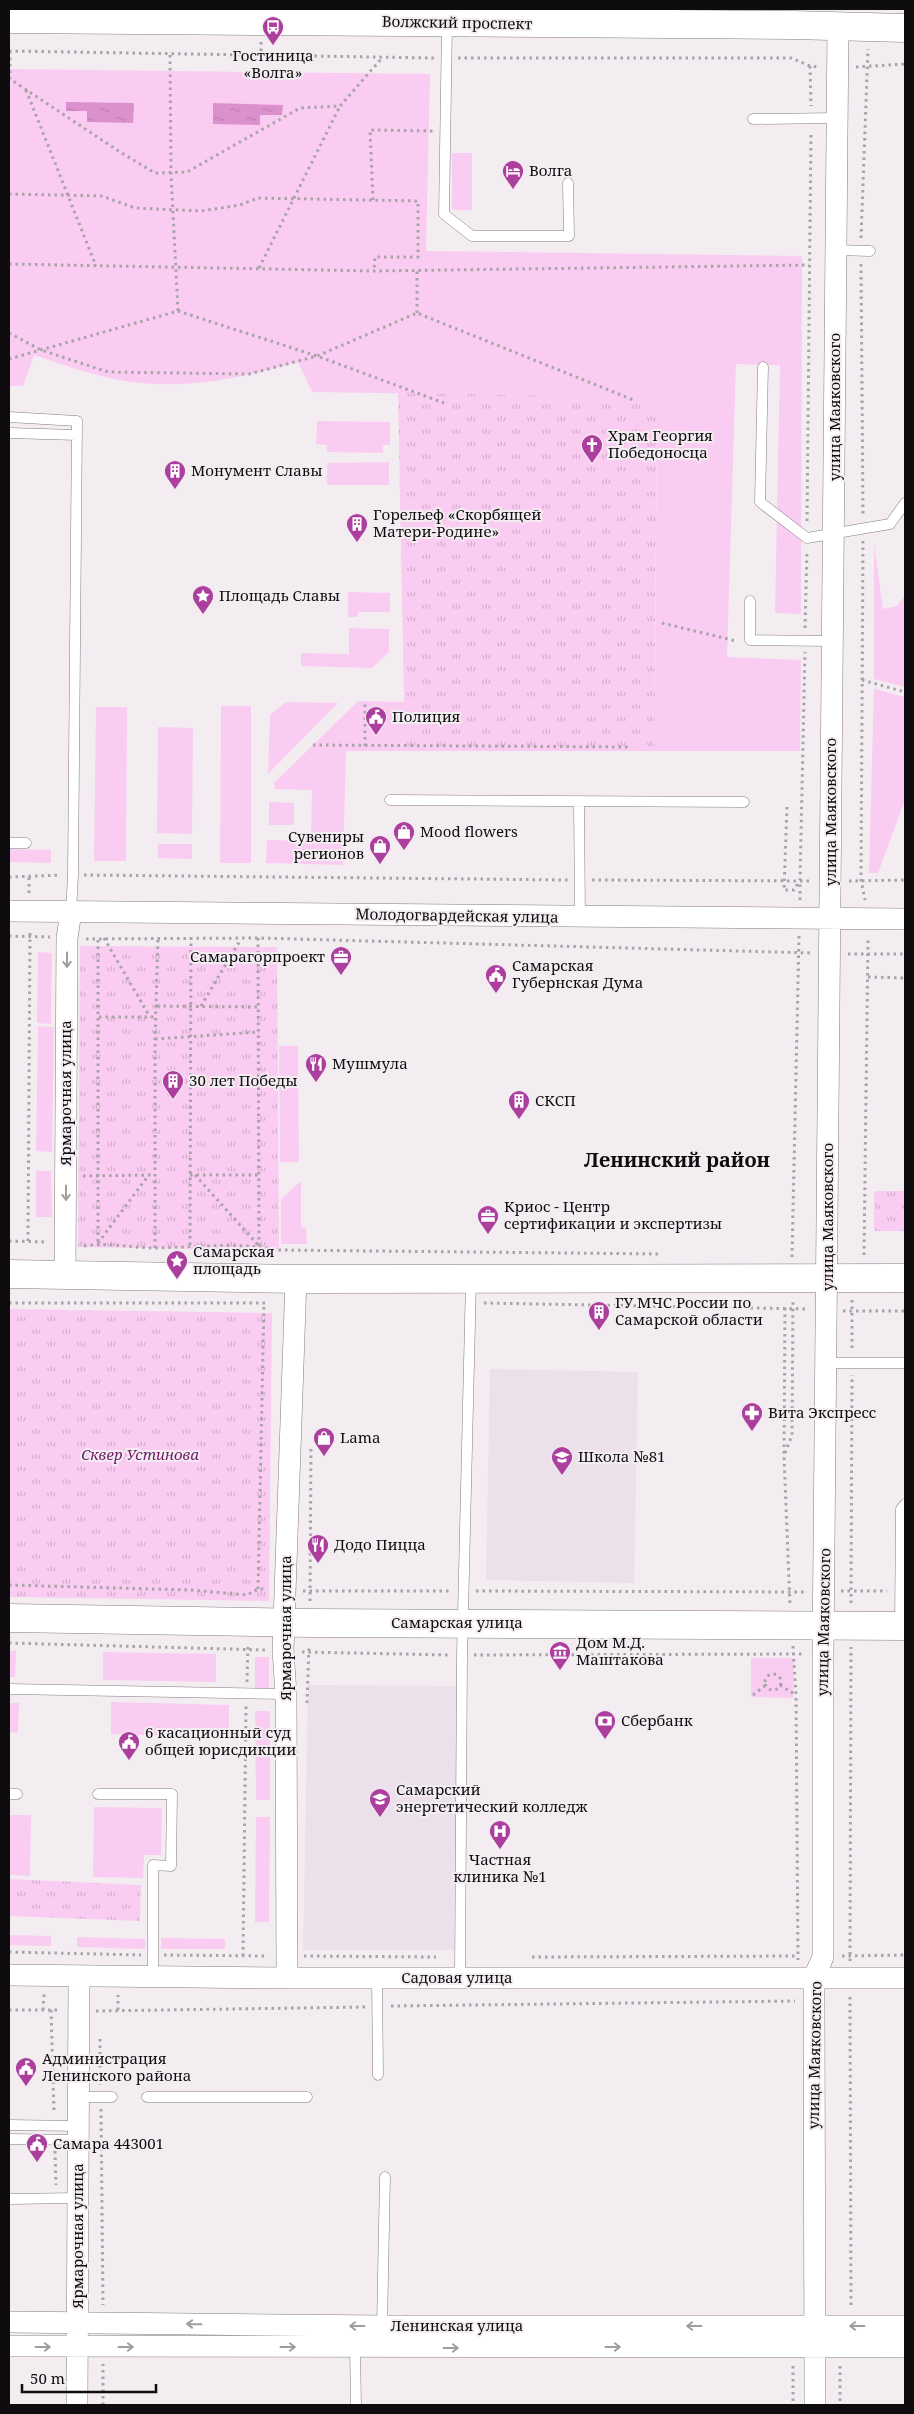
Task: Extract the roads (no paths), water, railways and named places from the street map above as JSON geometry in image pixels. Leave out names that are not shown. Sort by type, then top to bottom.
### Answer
[{"type":"main road","name":"Волжский проспект","points":[[9,19],[905,28]]},
{"type":"main road","points":[[9,1274],[65,1274],[295,1291],[471,1291],[789,1263],[827,1278],[905,1278]]},
{"type":"main road","name":"Самарская улица","points":[[9,1618],[249,1622],[903,1626]]},
{"type":"street","name":"улица Маяковского","points":[[815,2405],[814,1977],[823,1957],[824,1592],[838,27]]},
{"type":"street","name":"Молодогвардейская улица","points":[[9,910],[799,920],[905,919]]},
{"type":"street","name":"Ярмарочная улица","points":[[65,1274],[68,938],[70,912]]},
{"type":"street","name":"Ярмарочная улица","points":[[287,1978],[286,1694],[282,1650],[295,1291]]},
{"type":"street","name":"Садовая улица","points":[[9,1975],[287,1978],[905,1978]]},
{"type":"street","name":"Ярмарочная улица","points":[[77,2405],[78,2097],[89,2010],[79,1976]]},
{"type":"street","name":"Ленинская улица","points":[[9,2322],[391,2326],[905,2326]]},
{"type":"street","name":"Ленинская улица","points":[[9,2346],[314,2348],[905,2347]]},
{"type":"lane","points":[[447,23],[444,214],[472,236],[569,236],[568,183]]},
{"type":"lane","points":[[753,119],[837,118]]},
{"type":"lane","points":[[836,250],[866,251]]},
{"type":"lane","points":[[763,367],[760,502],[807,538],[890,524],[905,503]]},
{"type":"lane","points":[[9,417],[77,421],[73,875],[70,912]]},
{"type":"lane","points":[[9,433],[77,434]]},
{"type":"lane","points":[[750,601],[750,640],[832,641]]},
{"type":"lane","points":[[390,800],[744,802]]},
{"type":"lane","points":[[579,801],[580,917]]},
{"type":"lane","points":[[9,843],[26,843]]},
{"type":"lane","points":[[460,1978],[462,1622],[471,1291]]},
{"type":"lane","points":[[826,1363],[905,1363]]},
{"type":"lane","points":[[903,1626],[899,1591],[901,1508],[905,1504]]},
{"type":"lane","points":[[9,1689],[286,1694]]},
{"type":"lane","points":[[98,1794],[172,1794],[171,1866],[153,1865],[154,1976]]},
{"type":"lane","points":[[377,1978],[378,2075]]},
{"type":"lane","points":[[78,2097],[112,2097]]},
{"type":"lane","points":[[148,2097],[308,2097]]},
{"type":"lane","points":[[9,2125],[78,2133]]},
{"type":"lane","points":[[9,2139],[78,2133]]},
{"type":"lane","points":[[385,2177],[391,2326],[400,2348]]},
{"type":"lane","points":[[9,2199],[78,2198]]},
{"type":"lane","points":[[314,2348],[315,2325]]},
{"type":"lane","points":[[355,2348],[356,2405]]},
{"type":"water","points":[[66,102],[134,103],[133,123],[87,122],[87,111],[66,111]]},
{"type":"water","points":[[213,103],[283,105],[282,115],[260,115],[260,125],[213,124]]},
{"type":"place","name":"Гостиница «Волга»","points":[[273,46]]},
{"type":"place","name":"Волга","points":[[513,190]]},
{"type":"place","name":"Храм Георгия Победоносца","points":[[592,464]]},
{"type":"place","name":"Монумент Славы","points":[[175,490]]},
{"type":"place","name":"Горельеф «Скорбящей Матери-Родине»","points":[[357,543]]},
{"type":"place","name":"Площадь Славы","points":[[203,615]]},
{"type":"place","name":"Полиция","points":[[376,736]]},
{"type":"place","name":"Mood flowers","points":[[404,851]]},
{"type":"place","name":"Сувениры регионов","points":[[380,865]]},
{"type":"place","name":"Самарагорпроект","points":[[341,976]]},
{"type":"place","name":"Самарская Губернская Дума","points":[[496,994]]},
{"type":"place","name":"Мушмула","points":[[316,1083]]},
{"type":"place","name":"30 лет Победы","points":[[173,1100]]},
{"type":"place","name":"СКСП","points":[[519,1120]]},
{"type":"place","name":"Криос - Центр сертификации и экспертизы","points":[[488,1235]]},
{"type":"place","name":"Самарская площадь","points":[[177,1280]]},
{"type":"place","name":"ГУ МЧС России по Самарской области","points":[[599,1331]]},
{"type":"place","name":"Вита Экспресс","points":[[752,1432]]},
{"type":"place","name":"Lama","points":[[324,1457]]},
{"type":"place","name":"Школа №81","points":[[562,1476]]},
{"type":"place","name":"Додо Пицца","points":[[318,1564]]},
{"type":"place","name":"Дом М.Д. Маштакова","points":[[560,1671]]},
{"type":"place","name":"Сбербанк","points":[[605,1740]]},
{"type":"place","name":"6 касационный суд общей юрисдикции","points":[[129,1761]]},
{"type":"place","name":"Самарский энергетический колледж","points":[[380,1818]]},
{"type":"place","name":"Частная клиника №1","points":[[500,1850]]},
{"type":"place","name":"Администрация Ленинского района","points":[[26,2087]]},
{"type":"place","name":"Самара 443001","points":[[37,2163]]},
{"type":"district","name":"Ленинский район","points":[[677,1160]]},
{"type":"park label","name":"Сквер Устинова","points":[[140,1455]]}]
